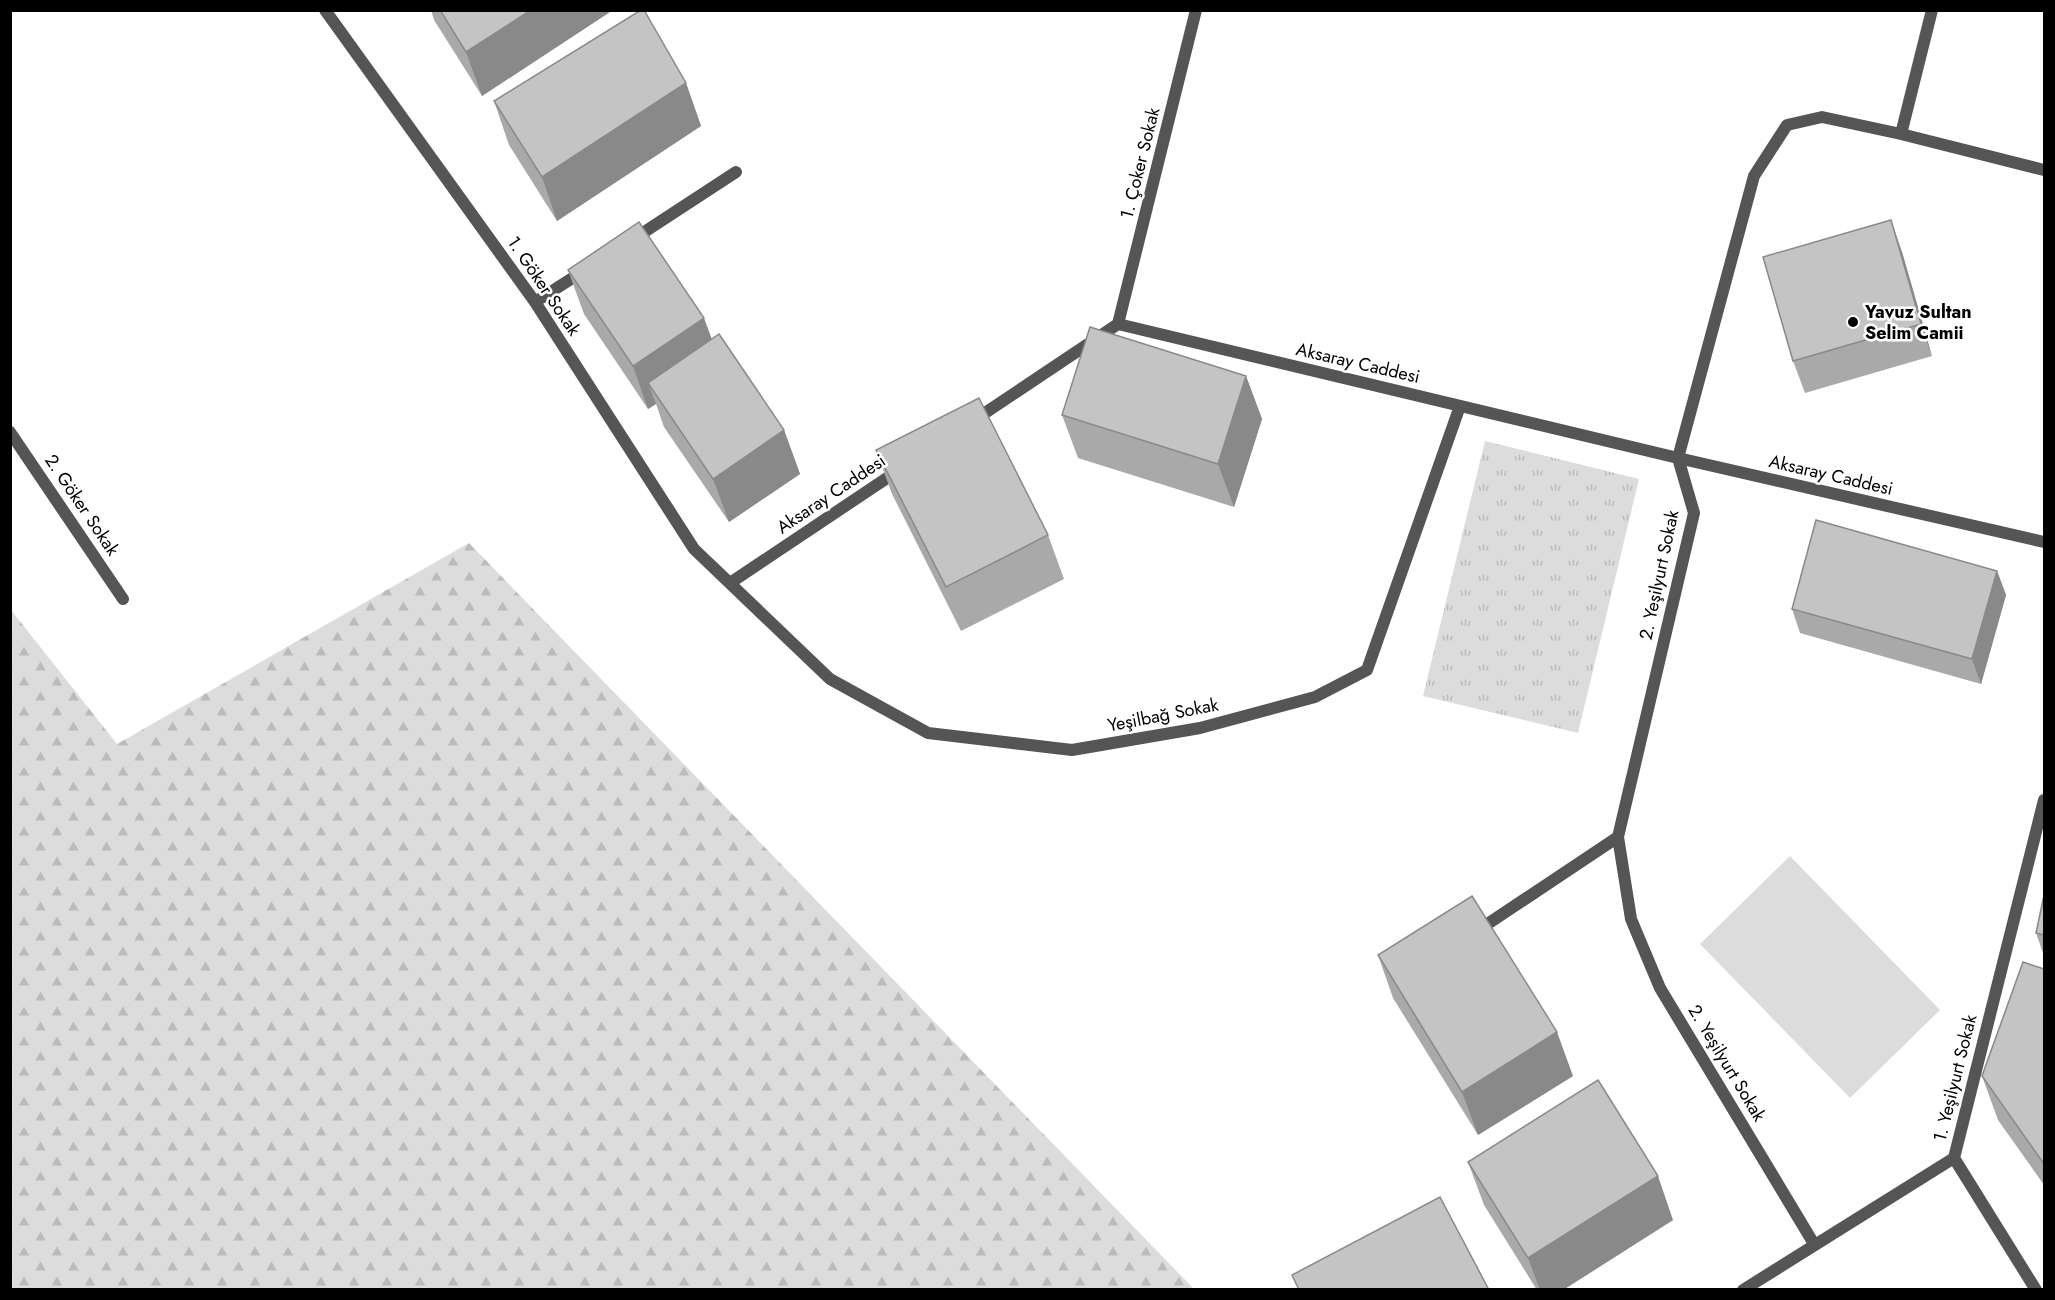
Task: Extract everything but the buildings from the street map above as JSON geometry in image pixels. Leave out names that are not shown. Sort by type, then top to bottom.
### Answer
[{"type":"street","name":"1. Göker Sokak","points":[[325,10],[535,302],[694,549],[730,583]]},
{"type":"street","name":"1. Çoker Sokak","points":[[1118,324],[1196,10]]},
{"type":"street","points":[[1901,134],[1932,10]]},
{"type":"street","points":[[1677,458],[1754,176],[1787,125],[1822,117],[1901,134],[2044,170]]},
{"type":"street","points":[[626,244],[736,172]]},
{"type":"street","points":[[535,302],[595,263]]},
{"type":"street","points":[[959,430],[1118,324]]},
{"type":"street","name":"Aksaray Caddesi","points":[[1118,324],[1677,458],[2044,542]]},
{"type":"street","name":"Yeşilbağ Sokak","points":[[730,583],[830,679],[928,733],[1072,750],[1200,728],[1315,697],[1367,670],[1460,406]]},
{"type":"street","name":"2. Göker Sokak","points":[[10,432],[123,599]]},
{"type":"street","name":"2. Yeşilyurt Sokak","points":[[1677,458],[1694,513],[1618,837],[1632,920],[1660,988],[1814,1244]]},
{"type":"street","name":"Aksaray Caddesi","points":[[730,583],[909,463]]},
{"type":"street","name":"1. Yeşilyurt Sokak","points":[[1743,1290],[1954,1158],[2044,800]]},
{"type":"street","points":[[1463,939],[1618,837]]},
{"type":"street","points":[[1954,1158],[2036,1290]]},
{"type":"green space","points":[[1485,441],[1639,479],[1578,733],[1423,696]]},
{"type":"green space","points":[[469,543],[1194,1289],[11,1289],[11,610],[117,744]]},
{"type":"green space","points":[[1790,856],[1940,1010],[1850,1098],[1700,944]]},
{"type":"place","name":"Yavuz Sultan Selim Camii","points":[[1853,322]]}]
